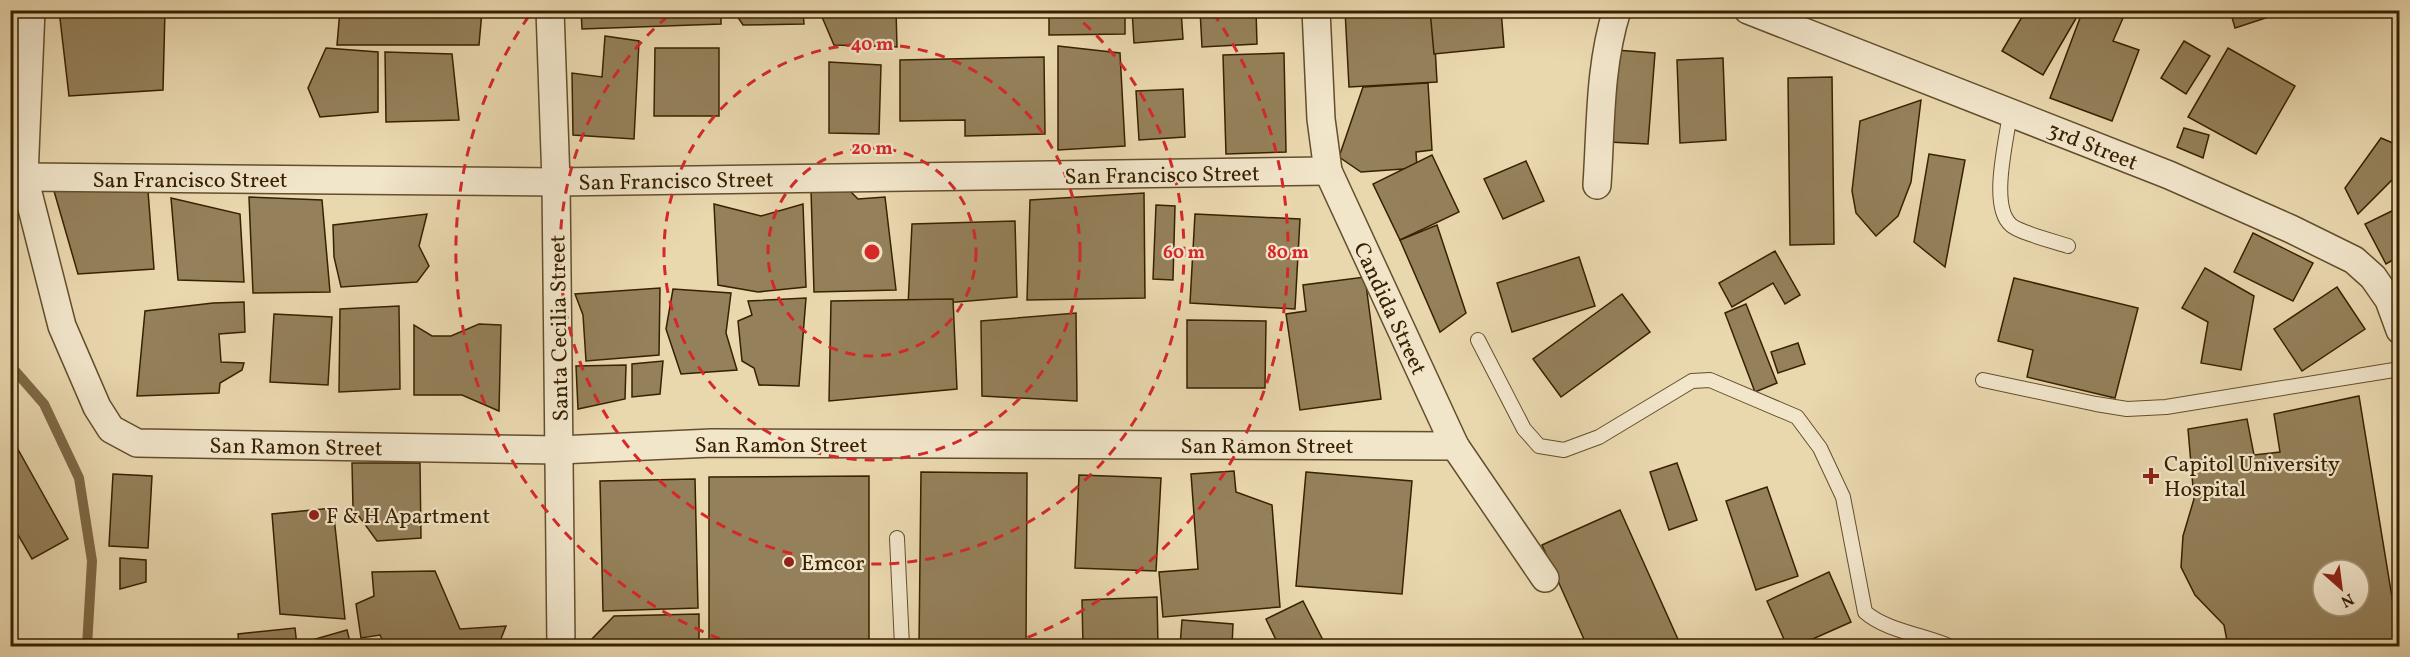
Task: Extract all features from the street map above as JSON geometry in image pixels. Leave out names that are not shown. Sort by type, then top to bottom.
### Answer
[{"type":"street","points":[[24,177],[31,10]]},
{"type":"street","name":"Santa Cecilia Street","points":[[550,10],[556,182],[561,646]]},
{"type":"street","name":"Candida Street","points":[[1316,10],[1321,119],[1328,171],[1455,446],[1545,578]]},
{"type":"street","points":[[1597,185],[1603,82],[1608,45],[1617,10]]},
{"type":"street","name":"3rd Street","points":[[1748,10],[2169,175],[2291,229],[2354,260],[2373,277],[2389,300],[2400,330]]},
{"type":"street","name":"San Francisco Street","points":[[24,177],[556,182],[1328,171]]},
{"type":"street","name":"San Ramon Street","points":[[24,177],[62,326],[97,407],[111,429],[137,443],[559,450],[712,443],[1455,446]]},
{"type":"lane","points":[[2010,113],[1999,196],[2003,212],[2011,226],[2068,246]]},
{"type":"lane","points":[[1478,340],[1524,429],[1539,446],[1564,450],[1599,437],[1692,381],[1710,380],[1797,417],[1820,448],[1843,497],[1865,612],[1875,621],[1949,646]]},
{"type":"lane","points":[[1983,380],[2127,409],[2166,407],[2400,369]]},
{"type":"lane","points":[[897,538],[902,646]]},
{"type":"building","points":[[59,10],[165,10],[163,90],[69,96]]},
{"type":"building","points":[[340,10],[482,11],[479,45],[337,45]]},
{"type":"building","points":[[581,10],[721,10],[721,24],[582,29]]},
{"type":"building","points":[[733,10],[803,10],[804,24],[743,25]]},
{"type":"building","points":[[819,10],[896,10],[897,47],[834,45]]},
{"type":"building","points":[[1049,10],[1125,10],[1125,34],[1049,35]]},
{"type":"building","points":[[1132,10],[1181,10],[1183,39],[1134,43]]},
{"type":"building","points":[[1200,10],[1256,10],[1257,44],[1202,47]]},
{"type":"building","points":[[1345,10],[1433,10],[1437,82],[1349,87]]},
{"type":"building","points":[[1430,10],[1501,10],[1504,47],[1434,54]]},
{"type":"building","points":[[2026,10],[2069,10],[2078,15],[2043,75],[2002,51]]},
{"type":"building","points":[[2083,10],[2103,10],[2123,18],[2113,41],[2139,50],[2112,121],[2050,98]]},
{"type":"building","points":[[2230,10],[2290,10],[2235,28]]},
{"type":"building","points":[[605,36],[639,41],[634,139],[573,135],[572,73],[602,77]]},
{"type":"building","points":[[2184,41],[2210,56],[2186,94],[2161,78]]},
{"type":"building","points":[[1058,46],[1120,53],[1125,146],[1058,150]]},
{"type":"building","points":[[326,48],[378,52],[378,112],[320,117],[308,88]]},
{"type":"building","points":[[655,48],[719,48],[719,116],[654,116]]},
{"type":"building","points":[[2228,48],[2295,86],[2256,154],[2188,117]]},
{"type":"building","points":[[1616,50],[1655,53],[1648,144],[1609,142]]},
{"type":"building","points":[[385,52],[452,54],[459,120],[386,122]]},
{"type":"building","points":[[1284,53],[1286,152],[1226,154],[1223,55]]},
{"type":"building","points":[[1044,57],[1045,134],[965,136],[965,120],[900,121],[900,60]]},
{"type":"building","points":[[1723,58],[1726,140],[1680,143],[1677,60]]},
{"type":"building","points":[[829,62],[881,65],[879,134],[829,133]]},
{"type":"building","points":[[1832,77],[1834,244],[1790,245],[1788,78]]},
{"type":"building","points":[[1428,83],[1432,150],[1416,152],[1417,168],[1361,172],[1339,157],[1363,87]]},
{"type":"building","points":[[1183,89],[1185,137],[1139,140],[1136,91]]},
{"type":"building","points":[[1921,100],[1911,182],[1898,216],[1876,236],[1856,213],[1852,191],[1860,121]]},
{"type":"building","points":[[2184,128],[2209,135],[2203,158],[2177,147]]},
{"type":"building","points":[[2381,138],[2400,146],[2400,181],[2394,178],[2358,214],[2345,188]]},
{"type":"building","points":[[1929,154],[1965,160],[1945,267],[1914,242]]},
{"type":"building","points":[[1432,155],[1459,212],[1400,240],[1373,184]]},
{"type":"building","points":[[1526,161],[1544,201],[1503,219],[1484,179]]},
{"type":"building","points":[[848,189],[858,199],[885,197],[896,290],[814,292],[811,190]]},
{"type":"building","points":[[54,191],[148,191],[154,269],[78,274]]},
{"type":"building","points":[[1144,193],[1145,298],[1027,300],[1030,200]]},
{"type":"building","points":[[249,197],[322,200],[330,292],[253,293]]},
{"type":"building","points":[[171,198],[240,214],[244,282],[178,280]]},
{"type":"building","points":[[714,204],[761,216],[803,204],[806,287],[758,292],[718,285]]},
{"type":"building","points":[[1156,205],[1175,206],[1173,280],[1153,279]]},
{"type":"building","points":[[2400,207],[2400,256],[2386,264],[2365,224]]},
{"type":"building","points":[[427,214],[419,246],[429,266],[417,282],[341,287],[334,257],[333,225]]},
{"type":"building","points":[[1195,214],[1300,219],[1295,309],[1190,303]]},
{"type":"building","points":[[1015,221],[1017,297],[908,306],[912,224]]},
{"type":"building","points":[[1437,225],[1466,313],[1440,332],[1400,240]]},
{"type":"building","points":[[2253,233],[2313,263],[2293,301],[2234,272]]},
{"type":"building","points":[[1775,251],[1800,295],[1785,304],[1773,283],[1732,307],[1719,283]]},
{"type":"building","points":[[1579,257],[1595,306],[1512,332],[1497,283]]},
{"type":"building","points":[[2205,268],[2254,296],[2241,370],[2201,363],[2208,322],[2182,308]]},
{"type":"building","points":[[1365,277],[1381,399],[1300,410],[1286,314],[1306,311],[1303,285]]},
{"type":"building","points":[[2014,278],[2138,308],[2115,398],[2027,377],[2033,350],[1998,341]]},
{"type":"building","points":[[2337,287],[2365,329],[2302,371],[2274,329]]},
{"type":"building","points":[[660,288],[659,355],[586,361],[583,315],[575,294]]},
{"type":"building","points":[[673,289],[731,293],[726,333],[737,370],[681,374],[666,329]]},
{"type":"building","points":[[1622,294],[1650,332],[1561,397],[1533,359]]},
{"type":"building","points":[[806,298],[799,386],[759,385],[754,368],[742,361],[738,321],[752,315],[748,301]]},
{"type":"building","points":[[953,299],[957,389],[829,401],[831,301]]},
{"type":"building","points":[[244,302],[245,332],[219,334],[221,362],[244,363],[242,370],[220,383],[219,393],[137,396],[145,311],[213,303]]},
{"type":"building","points":[[1746,304],[1777,383],[1755,392],[1725,313]]},
{"type":"building","points":[[399,306],[400,389],[339,392],[340,309]]},
{"type":"building","points":[[1076,313],[1077,401],[982,396],[981,321]]},
{"type":"building","points":[[274,314],[332,317],[328,385],[270,382]]},
{"type":"building","points":[[1187,320],[1266,321],[1265,388],[1187,388]]},
{"type":"building","points":[[479,324],[501,325],[499,411],[462,395],[414,395],[414,325],[432,336],[451,336]]},
{"type":"building","points":[[1798,343],[1805,364],[1778,373],[1771,352]]},
{"type":"building","points":[[663,361],[660,394],[632,397],[632,364]]},
{"type":"building","points":[[626,365],[625,399],[578,409],[576,366]]},
{"type":"building","points":[[2359,396],[2400,646],[2228,646],[2224,625],[2195,595],[2181,567],[2183,536],[2194,499],[2188,429],[2247,419],[2254,455],[2280,452],[2274,414]]},
{"type":"building","points":[[10,435],[68,539],[32,559],[10,521]]},
{"type":"building","points":[[352,463],[420,463],[421,538],[377,541],[353,508]]},
{"type":"building","points":[[1677,463],[1697,520],[1669,530],[1650,472]]},
{"type":"building","points":[[1234,471],[1236,492],[1272,505],[1280,607],[1163,617],[1159,572],[1198,569],[1191,474]]},
{"type":"building","points":[[921,472],[1027,473],[1026,646],[919,646]]},
{"type":"building","points":[[1306,472],[1412,481],[1402,594],[1296,586]]},
{"type":"building","points":[[113,474],[152,476],[148,548],[109,546]]},
{"type":"building","points":[[1079,475],[1161,478],[1156,571],[1075,568]]},
{"type":"building","name":"Emcor","points":[[869,476],[869,646],[709,646],[709,477]]},
{"type":"building","points":[[695,479],[698,608],[603,611],[600,481]]},
{"type":"building","points":[[1767,487],[1798,576],[1756,590],[1726,501]]},
{"type":"building","points":[[333,508],[345,619],[280,614],[272,514]]},
{"type":"building","points":[[1620,510],[1681,646],[1587,646],[1542,545]]},
{"type":"building","points":[[120,558],[146,560],[146,582],[120,589]]},
{"type":"building","points":[[435,571],[460,629],[506,626],[498,646],[415,646],[408,644],[385,646],[380,635],[361,638],[356,604],[374,596],[372,572]]},
{"type":"building","points":[[1829,572],[1851,622],[1797,646],[1787,646],[1767,601]]},
{"type":"building","points":[[1157,597],[1158,646],[1083,646],[1082,600]]},
{"type":"building","points":[[1303,601],[1326,646],[1279,646],[1266,619]]},
{"type":"building","points":[[699,614],[699,646],[596,646],[590,641],[614,616]]},
{"type":"building","points":[[1182,620],[1233,624],[1232,646],[1180,646]]},
{"type":"building","points":[[295,628],[297,646],[239,646],[238,634]]},
{"type":"building","points":[[347,630],[351,646],[314,646],[312,640]]},
{"type":"waterway","points":[[10,365],[44,404],[79,478],[92,561],[87,646]]},
{"type":"place","name":"Capitol University Hospital","points":[[2151,476]]},
{"type":"place","name":"F & H Apartment","points":[[314,515]]},
{"type":"place","name":"Emcor","points":[[789,562]]}]
